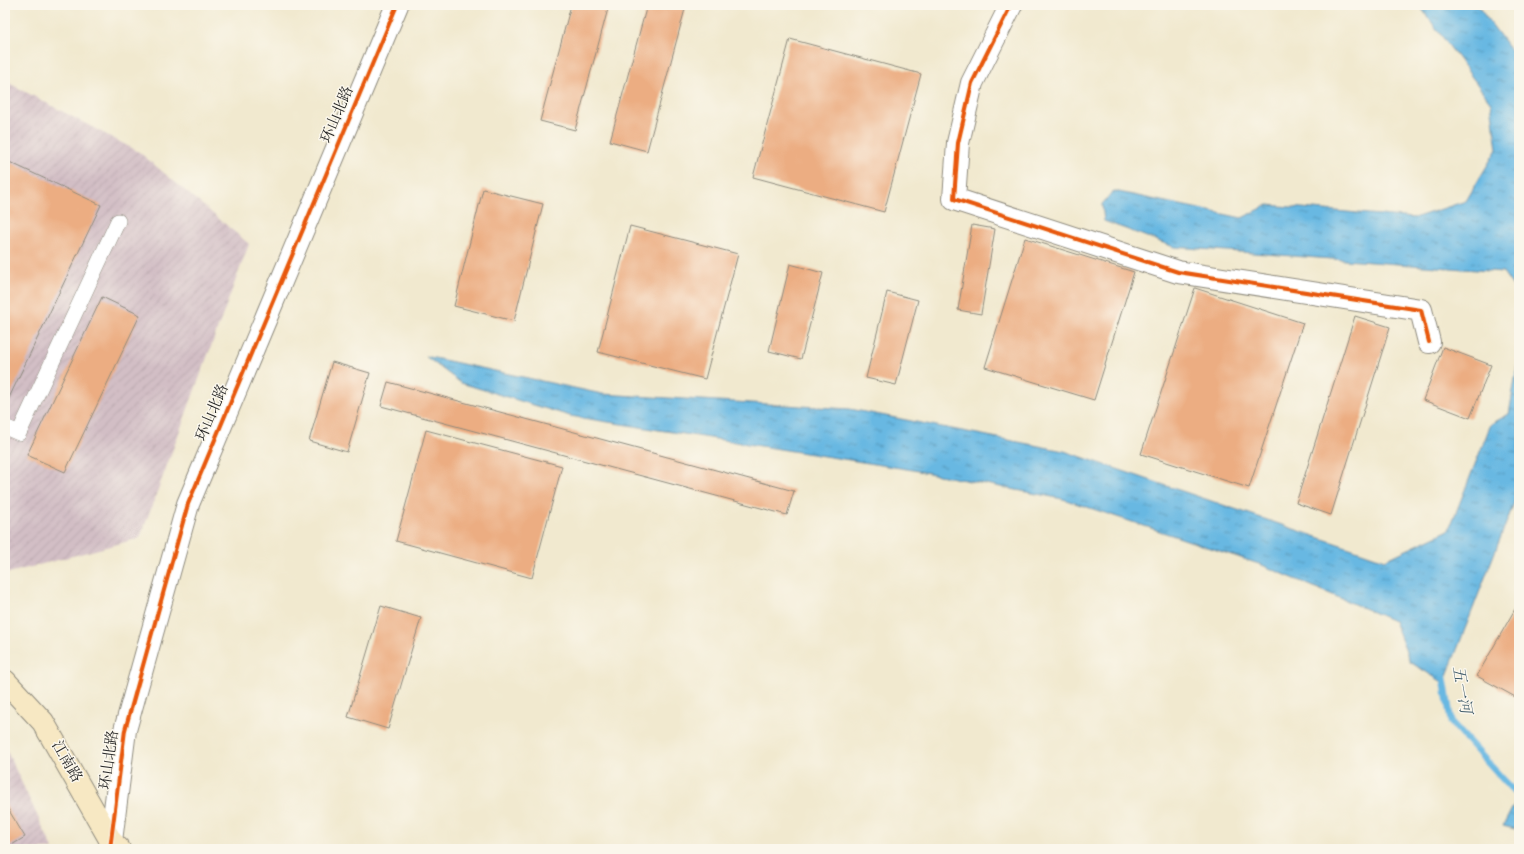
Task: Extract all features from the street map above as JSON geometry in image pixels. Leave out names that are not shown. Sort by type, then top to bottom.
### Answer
[{"type":"main road","name":"江南路","points":[[5,681],[43,722],[113,846]]},
{"type":"street","name":"环山北路","points":[[113,846],[125,730],[188,504],[397,5]]},
{"type":"street","points":[[1011,5],[972,84],[958,143],[954,199],[1178,272],[1421,310],[1430,342]]},
{"type":"lane","points":[[5,427],[19,434],[118,221]]},
{"type":"shaded area","points":[[5,81],[139,152],[249,244],[140,538],[5,574]]},
{"type":"shaded area","points":[[5,747],[53,849],[5,849]]},
{"type":"water","points":[[1419,5],[1477,5],[1519,61],[1519,295],[1503,272],[1174,247],[1104,221],[1102,204],[1114,191],[1242,218],[1268,205],[1414,218],[1466,201],[1497,149],[1491,103]]},
{"type":"water","points":[[425,356],[602,394],[850,409],[1064,451],[1385,560],[1449,530],[1491,424],[1509,414],[1519,356],[1519,490],[1444,683],[1410,662],[1394,621],[1262,565],[1063,499],[913,470],[570,416],[461,383]]},
{"type":"water","points":[[1519,795],[1519,830],[1503,826]]},
{"type":"building","points":[[571,5],[609,5],[575,130],[540,121]]},
{"type":"building","points":[[647,5],[671,5],[685,9],[647,151],[610,141]]},
{"type":"building","points":[[790,39],[921,74],[884,212],[753,177]]},
{"type":"building","points":[[5,160],[101,205],[7,402],[5,401]]},
{"type":"building","points":[[483,189],[543,204],[514,321],[454,306]]},
{"type":"building","points":[[972,225],[995,229],[981,314],[958,310]]},
{"type":"building","points":[[630,226],[738,254],[705,379],[598,352]]},
{"type":"building","points":[[1025,238],[1134,272],[1094,400],[985,367]]},
{"type":"building","points":[[790,264],[823,273],[801,359],[769,351]]},
{"type":"building","points":[[1195,288],[1303,323],[1249,488],[1141,454]]},
{"type":"building","points":[[887,292],[918,300],[896,385],[866,378]]},
{"type":"building","points":[[102,297],[140,315],[65,472],[27,455]]},
{"type":"building","points":[[1355,316],[1390,327],[1331,515],[1296,503]]},
{"type":"building","points":[[1443,347],[1491,365],[1470,418],[1423,400]]},
{"type":"building","points":[[332,362],[370,373],[347,452],[309,441]]},
{"type":"building","points":[[388,382],[794,491],[787,515],[381,406]]},
{"type":"building","points":[[426,430],[562,466],[532,578],[396,541]]},
{"type":"building","points":[[1519,602],[1519,699],[1477,676]]},
{"type":"building","points":[[381,606],[421,618],[388,729],[348,717]]},
{"type":"building","points":[[5,804],[25,837],[5,849]]},
{"type":"waterway","name":"五一河","points":[[1443,672],[1451,722],[1519,797]]},
{"type":"cycle path","points":[[110,849],[125,730],[188,504],[397,5]]},
{"type":"cycle path","points":[[1011,5],[972,83],[958,143],[954,199],[1178,272],[1421,310],[1429,342]]}]
